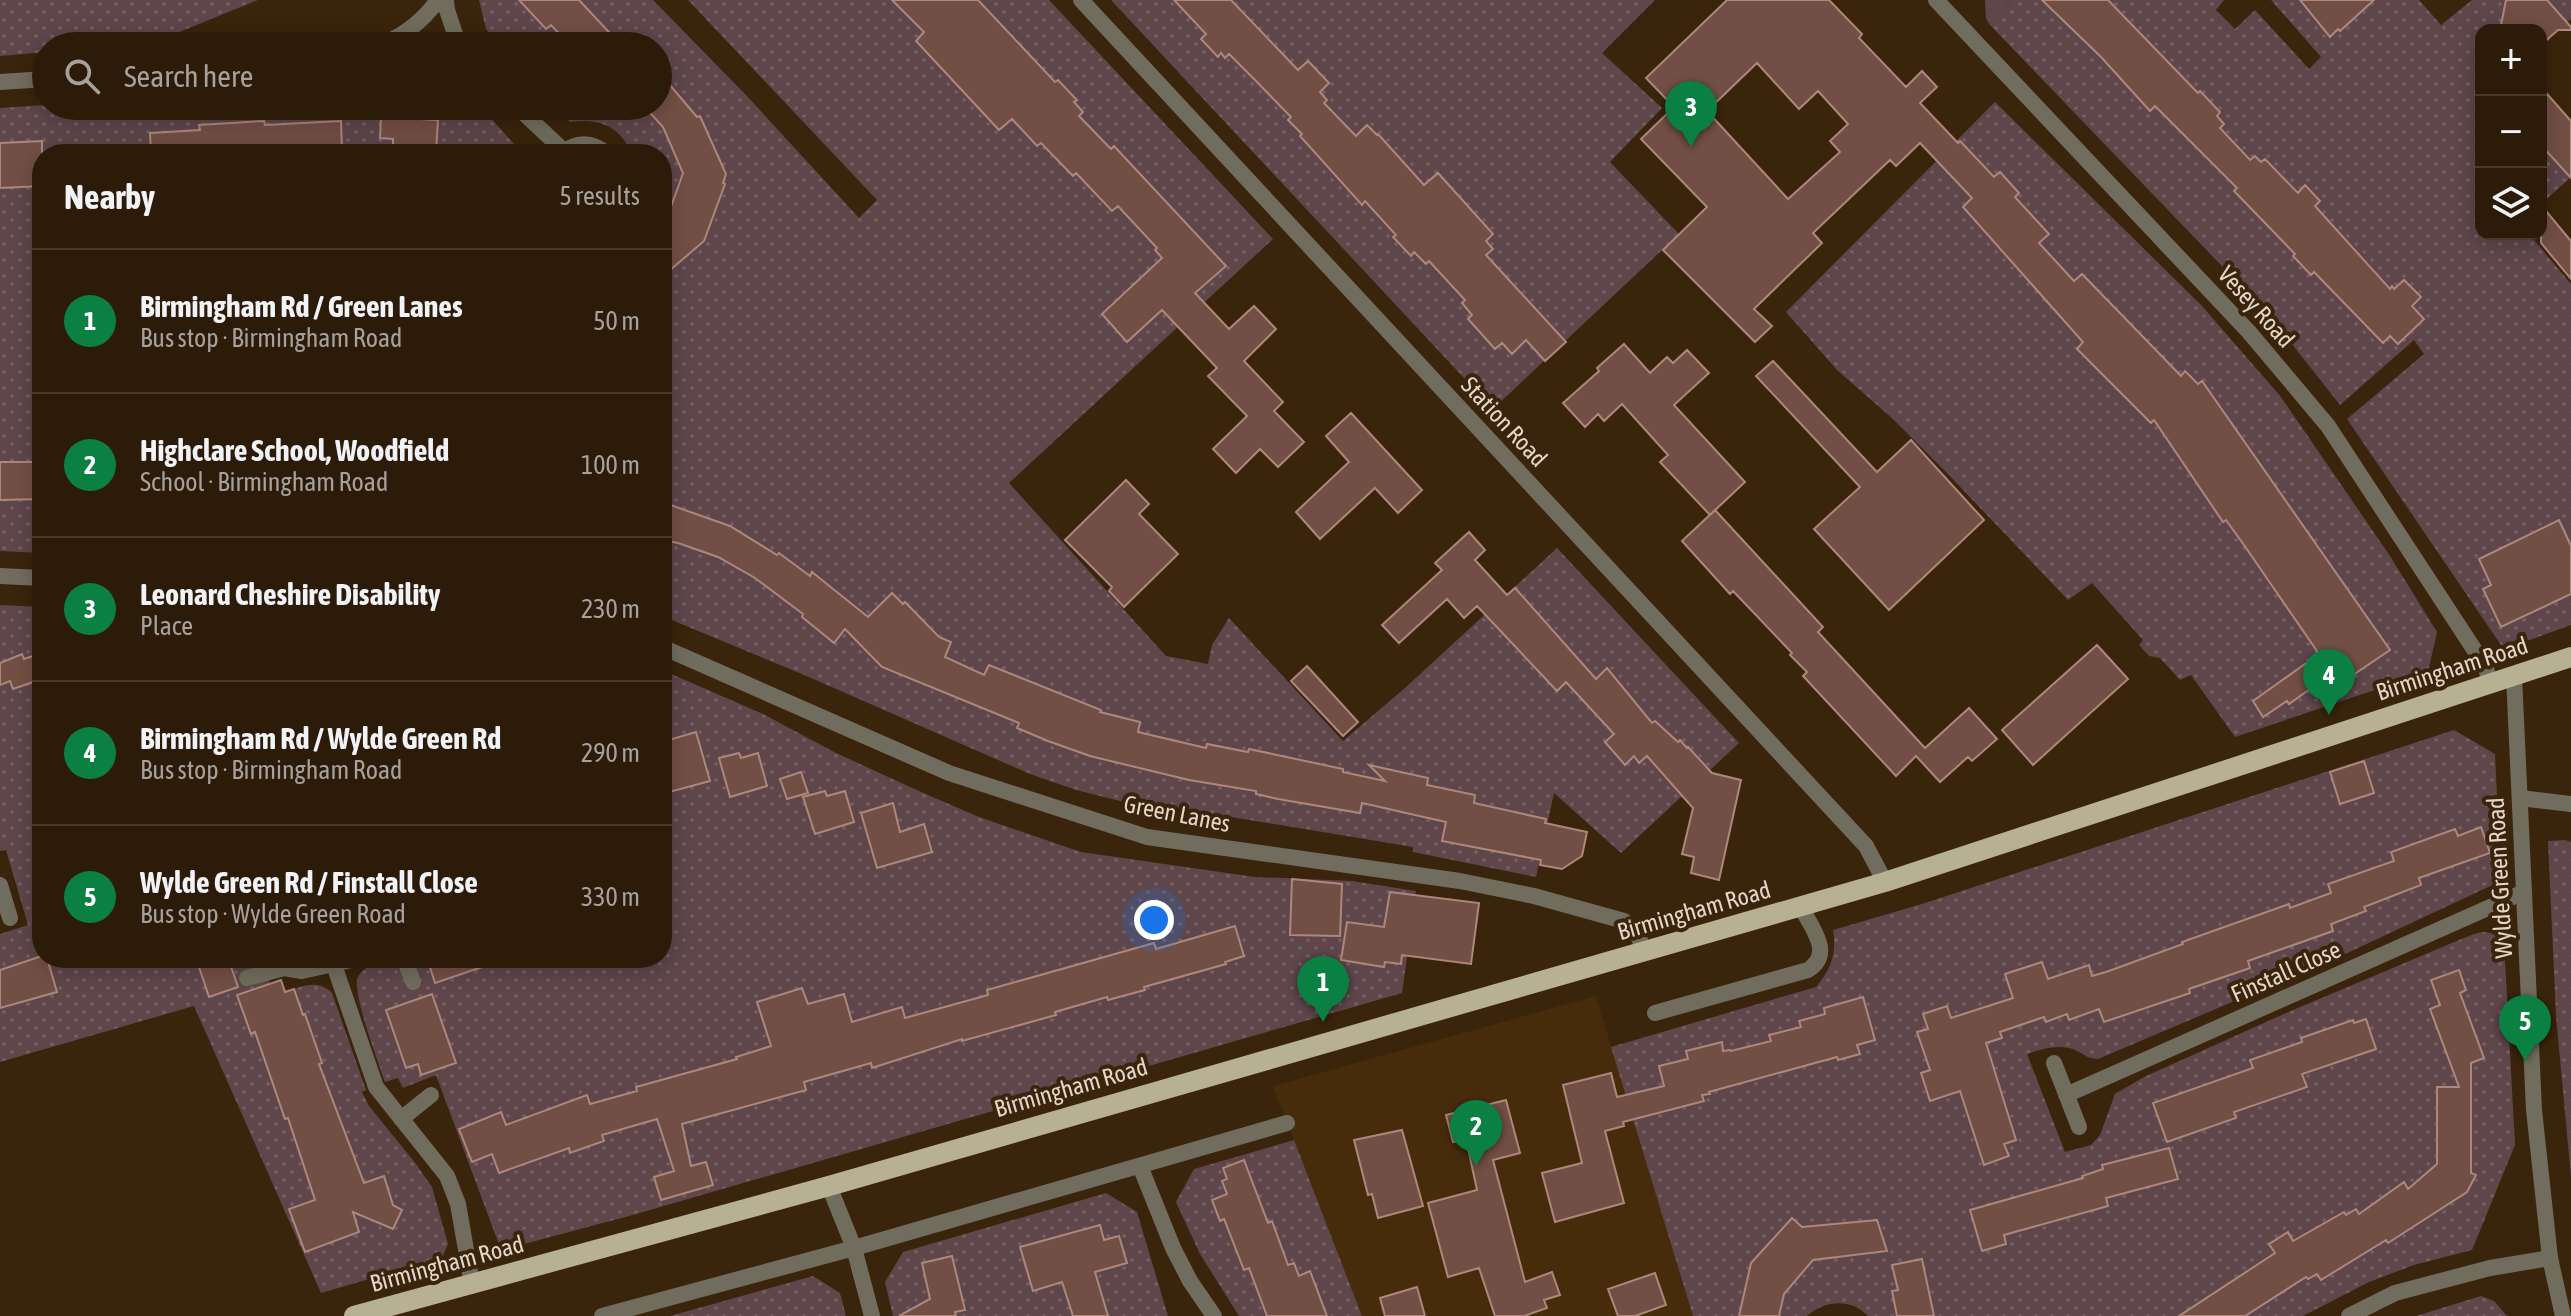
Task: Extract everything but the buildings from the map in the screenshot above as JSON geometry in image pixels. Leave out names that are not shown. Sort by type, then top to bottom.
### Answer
[{"type":"main road","name":"Birmingham Road","points":[[354,1316],[829,1186],[1801,907],[2571,657]]},
{"type":"street","points":[[407,32],[424,19],[438,0]]},
{"type":"street","points":[[446,0],[454,32]]},
{"type":"street","name":"Station Road","points":[[1081,0],[1866,846],[1885,882]]},
{"type":"street","name":"Vesey Road","points":[[1936,0],[2249,332],[2328,426],[2485,666],[2491,684]]},
{"type":"street","points":[[0,82],[32,80]]},
{"type":"street","points":[[530,120],[554,144]]},
{"type":"street","points":[[0,576],[32,578]]},
{"type":"street","name":"Green Lanes","points":[[672,651],[949,773],[1147,837],[1444,879],[1534,896],[1624,921],[1638,935],[1644,952]]},
{"type":"street","name":"Wylde Green Road","points":[[2514,676],[2534,1110],[2550,1258],[2563,1316]]},
{"type":"street","points":[[2520,798],[2571,804]]},
{"type":"street","points":[[1,891],[10,918]]},
{"type":"street","name":"Finstall Close","points":[[2066,1095],[2524,892]]},
{"type":"street","name":"Birmingham Road","points":[[1655,1013],[1808,970],[1817,964],[1821,946],[1801,907]]},
{"type":"street","points":[[247,978],[284,968],[302,971],[318,968]]},
{"type":"street","points":[[335,968],[376,1087],[447,1176],[458,1204],[472,1284]]},
{"type":"street","points":[[408,968],[413,982]]},
{"type":"street","points":[[2054,1063],[2079,1127]]},
{"type":"street","points":[[401,1119],[431,1095]]},
{"type":"street","points":[[602,1316],[854,1248],[1287,1123]]},
{"type":"street","points":[[1140,1166],[1173,1248],[1190,1281],[1214,1316]]},
{"type":"street","points":[[829,1186],[854,1248],[872,1316]]},
{"type":"street","points":[[2349,1316],[2395,1293],[2490,1268],[2550,1258]]},
{"type":"shaded area","points":[[1596,996],[1693,1316],[1362,1316],[1273,1086]]},
{"type":"green space","points":[[0,0],[258,0],[179,32],[32,32],[32,53],[0,56]]},
{"type":"green space","points":[[479,0],[653,0],[859,218],[877,200],[688,0],[1049,0],[1273,239],[1009,483],[1166,656],[1208,664],[1212,645],[1229,618],[1343,741],[1557,548],[1739,743],[1621,853],[1554,793],[1536,877],[1413,852],[1413,847],[1124,802],[1076,790],[1030,774],[672,620],[672,144],[627,144],[607,126],[568,120],[672,120],[672,32],[488,32]]},
{"type":"green space","points":[[1111,0],[1655,0],[1602,53],[1662,108],[1610,162],[1679,234],[1493,409]]},
{"type":"green space","points":[[1985,0],[2010,0],[1989,24]]},
{"type":"green space","points":[[2010,0],[2224,0],[2216,10],[2235,29],[2255,10],[2309,69],[2321,57],[2271,0],[2419,0],[2441,25],[2472,0],[2534,0],[2507,24],[2475,24],[2475,240],[2534,240],[2571,284],[2571,625],[2503,648],[2347,419],[2424,354],[2414,340],[2340,405],[2269,315],[1989,24]]},
{"type":"green space","points":[[2547,0],[2571,0],[2571,19],[2567,22]]},
{"type":"green space","points":[[1995,102],[2202,306],[2281,397],[2390,556],[2437,632],[2428,672],[2235,737],[2191,675],[2180,680],[2160,658],[2149,656],[2139,645],[2143,640],[2092,583],[2068,600],[1893,419],[1837,370],[1786,312]]},
{"type":"green space","points":[[32,106],[32,120],[493,120],[514,144],[32,144],[32,553],[0,551],[0,108]]},
{"type":"green space","points":[[2547,152],[2570,178],[2547,199]]},
{"type":"green space","points":[[0,605],[32,607],[32,968],[264,968],[270,983],[281,980],[286,992],[315,985],[332,993],[369,1106],[432,1187],[448,1244],[442,1258],[321,1293],[194,1006],[0,1062],[0,934],[28,925],[6,850],[0,851]]},
{"type":"green space","points":[[672,674],[763,714],[836,753],[921,792],[979,817],[1081,852],[1255,877],[1352,881],[1416,891],[1402,993],[629,1216],[501,1250],[436,1075],[403,1088],[398,1078],[385,1082],[358,997],[360,974],[366,968],[672,968]]},
{"type":"green space","points":[[2454,730],[2495,754],[2501,881],[2343,955],[2098,1059],[2061,1047],[2027,1054],[2065,1152],[2091,1145],[2100,1135],[2115,1094],[2144,1077],[2459,940],[2478,933],[2492,934],[2504,942],[2515,1145],[2472,1250],[2414,1265],[2369,1282],[2303,1316],[1868,1316],[1854,1306],[1838,1303],[1822,1307],[1807,1316],[1693,1316],[1611,1047],[1816,987],[1832,960],[1833,930],[1922,904]]},
{"type":"green space","points":[[2548,841],[2571,842],[2571,1177],[2556,1016]]},
{"type":"green space","points":[[1294,1140],[1362,1316],[1239,1316],[1200,1254],[1176,1202],[1194,1169]]},
{"type":"green space","points":[[1106,1193],[1137,1212],[1168,1316],[893,1316],[885,1282],[903,1252]]},
{"type":"green space","points":[[813,1276],[840,1293],[846,1316],[670,1316]]},
{"type":"green space","points":[[2481,1296],[2494,1301],[2507,1316],[2416,1316]]},
{"type":"place","name":"Leonard Cheshire Disability","points":[[1691,147]]},
{"type":"place","name":"Birmingham Rd / Wylde Green Rd","points":[[2329,715]]},
{"type":"place","name":"Birmingham Rd / Green Lanes","points":[[1323,1022]]},
{"type":"place","name":"Wylde Green Rd / Finstall Close","points":[[2525,1061]]},
{"type":"place","name":"Highclare School, Woodfield","points":[[1476,1166]]}]
